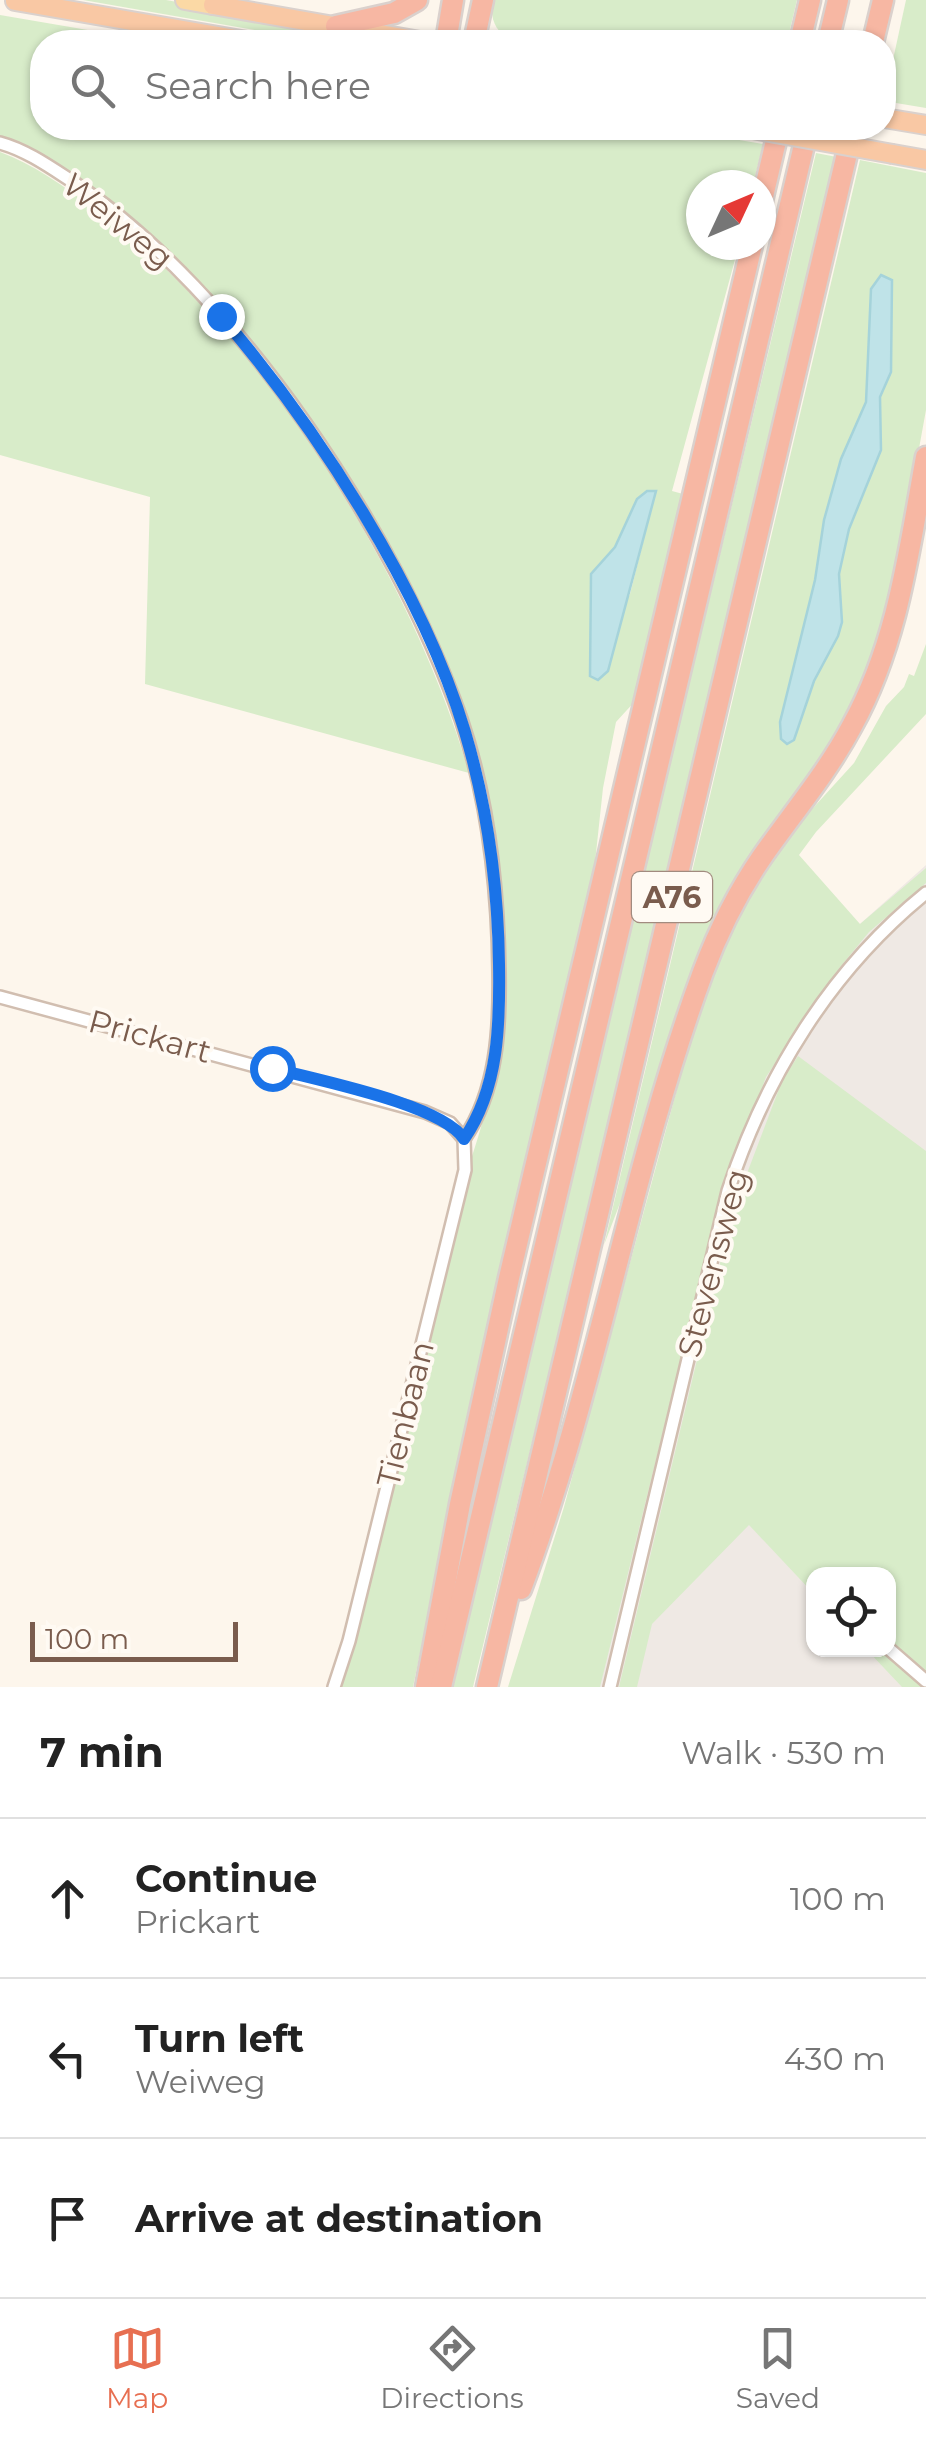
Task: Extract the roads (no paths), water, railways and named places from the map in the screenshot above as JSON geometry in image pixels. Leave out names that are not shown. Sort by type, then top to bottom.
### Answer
[{"type":"highway","points":[[336,26],[394,13],[417,0]]},
{"type":"highway","points":[[448,30],[453,0]]},
{"type":"highway","points":[[477,30],[483,0]]},
{"type":"highway","points":[[803,30],[810,0]]},
{"type":"highway","points":[[831,30],[838,0]]},
{"type":"highway","points":[[876,30],[883,0]]},
{"type":"highway","points":[[11,1],[182,30]]},
{"type":"highway","points":[[213,5],[358,30]]},
{"type":"highway","points":[[896,120],[926,125]]},
{"type":"highway","points":[[770,170],[777,140]]},
{"type":"highway","name":"A76","points":[[441,1687],[805,140]]},
{"type":"highway","points":[[815,140],[923,159]]},
{"type":"highway","name":"A76","points":[[487,1687],[849,140]]},
{"type":"highway","name":"A76","points":[[426,1687],[452,1541],[509,1278],[748,260]]},
{"type":"highway","name":"A76","points":[[492,1666],[543,1530],[664,1094],[704,968],[741,892],[838,750],[873,684],[897,615],[926,458]]},
{"type":"main road","points":[[184,0],[213,5]]},
{"type":"street","name":"Weiweg","points":[[0,143],[44,163],[107,206],[154,244],[221,316],[261,363],[313,437],[382,550],[430,643],[460,718],[478,779],[496,911],[500,1006],[495,1052],[480,1112],[464,1139]]},
{"type":"street","name":"Stevensweg","points":[[610,1687],[728,1191],[752,1126],[768,1091],[823,1001],[862,954],[926,893]]},
{"type":"street","name":"Prickart","points":[[0,997],[425,1112],[450,1123],[464,1139]]},
{"type":"street","name":"Tienbaan","points":[[334,1687],[352,1632],[465,1170],[464,1139]]},
{"type":"street","points":[[896,1655],[926,1681]]},
{"type":"water","points":[[881,275],[892,280],[891,372],[880,397],[881,450],[849,529],[839,574],[842,622],[838,636],[814,681],[794,740],[787,744],[781,739],[780,722],[815,580],[824,520],[841,459],[866,402],[871,289]]},
{"type":"water","points":[[647,491],[656,491],[608,671],[598,680],[590,676],[591,574],[615,547],[637,499]]}]
